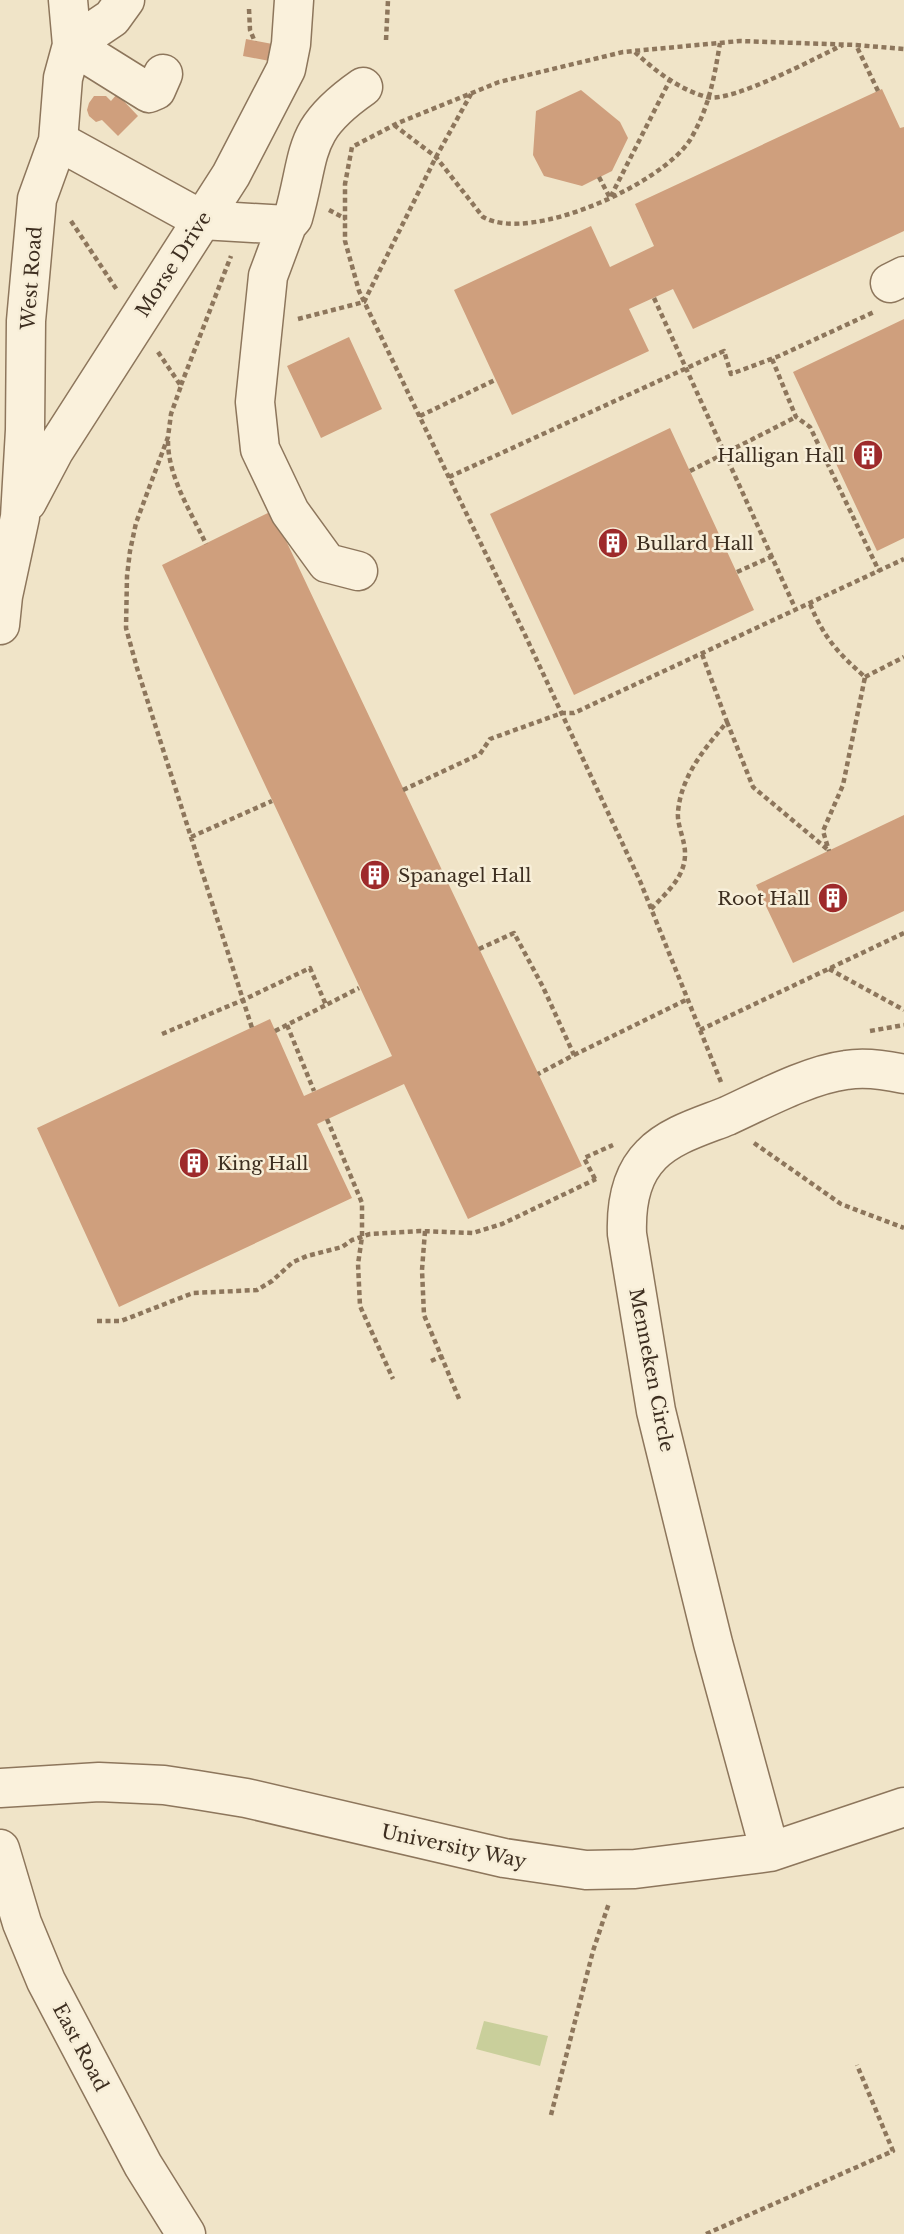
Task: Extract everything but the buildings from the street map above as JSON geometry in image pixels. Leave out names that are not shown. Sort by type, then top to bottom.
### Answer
[{"type":"street","name":"West Road","points":[[68,0],[72,45]]},
{"type":"street","name":"West Road","points":[[20,517],[26,321],[37,199],[58,141],[64,78],[87,0]]},
{"type":"street","points":[[125,0],[112,19],[72,45],[149,93],[156,90],[163,74]]},
{"type":"street","name":"Morse Drive","points":[[20,517],[54,451],[231,175],[286,69],[294,0]]},
{"type":"street","points":[[358,571],[327,563],[290,512],[260,449],[255,402],[268,275],[287,225],[293,218],[307,152],[326,117],[363,88]]},
{"type":"street","points":[[58,141],[202,220],[287,225]]},
{"type":"street","points":[[0,625],[3,596],[20,517]]},
{"type":"street","name":"Menneken Circle","points":[[770,1852],[713,1643],[656,1411],[627,1234],[626,1213],[631,1190],[651,1154],[673,1139],[816,1077],[846,1070],[875,1069],[904,1074]]},
{"type":"street","name":"University Way","points":[[0,1788],[99,1782],[197,1790],[246,1798],[504,1858],[586,1870],[635,1869],[770,1852],[904,1807]]},
{"type":"street","name":"East Road","points":[[0,1849],[22,1923],[46,1981],[143,2165],[186,2234]]},
{"type":"path","points":[[386,40],[388,0]]},
{"type":"path","points":[[723,1084],[651,909],[562,713],[364,302],[345,241],[345,184],[352,147],[394,125],[499,82],[623,52],[740,41],[904,48]]},
{"type":"path","points":[[394,125],[436,157],[483,217],[492,222],[550,219],[581,211],[629,189],[664,168],[689,141],[710,98],[720,43]]},
{"type":"path","points":[[634,51],[670,80],[710,98],[755,87],[843,45]]},
{"type":"path","points":[[856,45],[878,91]]},
{"type":"path","points":[[610,198],[670,80]]},
{"type":"path","points":[[364,302],[436,157],[472,93]]},
{"type":"path","points":[[599,177],[610,198]]},
{"type":"path","points":[[69,217],[122,298]]},
{"type":"path","points":[[206,544],[168,458],[168,437],[171,414],[244,223]]},
{"type":"path","points":[[449,477],[724,351],[731,374],[772,359],[893,289]]},
{"type":"path","points":[[654,298],[796,610]]},
{"type":"path","points":[[264,314],[298,319],[364,302]]},
{"type":"path","points":[[158,351],[181,386]]},
{"type":"path","points":[[772,359],[796,417],[810,427],[879,571]]},
{"type":"path","points":[[420,416],[495,380]]},
{"type":"path","points":[[690,471],[796,417]]},
{"type":"path","points":[[168,437],[136,523],[127,576],[126,628],[252,1028]]},
{"type":"path","points":[[737,572],[773,556]]},
{"type":"path","points":[[403,790],[481,754],[490,739],[562,713],[574,713],[904,559]]},
{"type":"path","points":[[810,604],[818,623],[836,651],[864,677]]},
{"type":"path","points":[[702,654],[753,787],[829,851],[823,831],[843,785],[864,677]]},
{"type":"path","points":[[864,677],[904,657]]},
{"type":"path","points":[[651,909],[680,878],[686,855],[677,814],[682,788],[699,755],[727,722]]},
{"type":"path","points":[[191,837],[272,801]]},
{"type":"path","points":[[479,949],[514,933],[543,987],[573,1055]]},
{"type":"path","points":[[700,1030],[904,933]]},
{"type":"path","points":[[162,1034],[310,968],[326,1005]]},
{"type":"path","points":[[829,969],[904,1010]]},
{"type":"path","points":[[275,1031],[359,988]]},
{"type":"path","points":[[538,1074],[688,999]]},
{"type":"path","points":[[287,1025],[314,1091]]},
{"type":"path","points":[[327,1119],[362,1203],[362,1237],[358,1264],[360,1306],[393,1379]]},
{"type":"path","points":[[746,1136],[790,1170],[841,1203],[904,1228]]},
{"type":"path","points":[[97,1321],[121,1321],[193,1293],[257,1290],[272,1281],[293,1262],[342,1247],[370,1234],[425,1231],[473,1233],[502,1224],[607,1174],[636,1179]]},
{"type":"path","points":[[425,1231],[422,1270],[424,1315],[460,1401]]},
{"type":"path","points":[[431,1361],[442,1356]]},
{"type":"path","points":[[551,2115],[593,1951],[613,1891]]},
{"type":"path","points":[[706,2234],[893,2151],[857,2065]]},
{"type":"green space","points":[[484,2021],[548,2036],[540,2066],[476,2049]]},
{"type":"place","name":"Halligan Hall","points":[[868,455]]},
{"type":"place","name":"Bullard Hall","points":[[613,543]]},
{"type":"place","name":"Spanagel Hall","points":[[375,875]]},
{"type":"place","name":"Root Hall","points":[[833,898]]},
{"type":"place","name":"King Hall","points":[[194,1163]]}]
